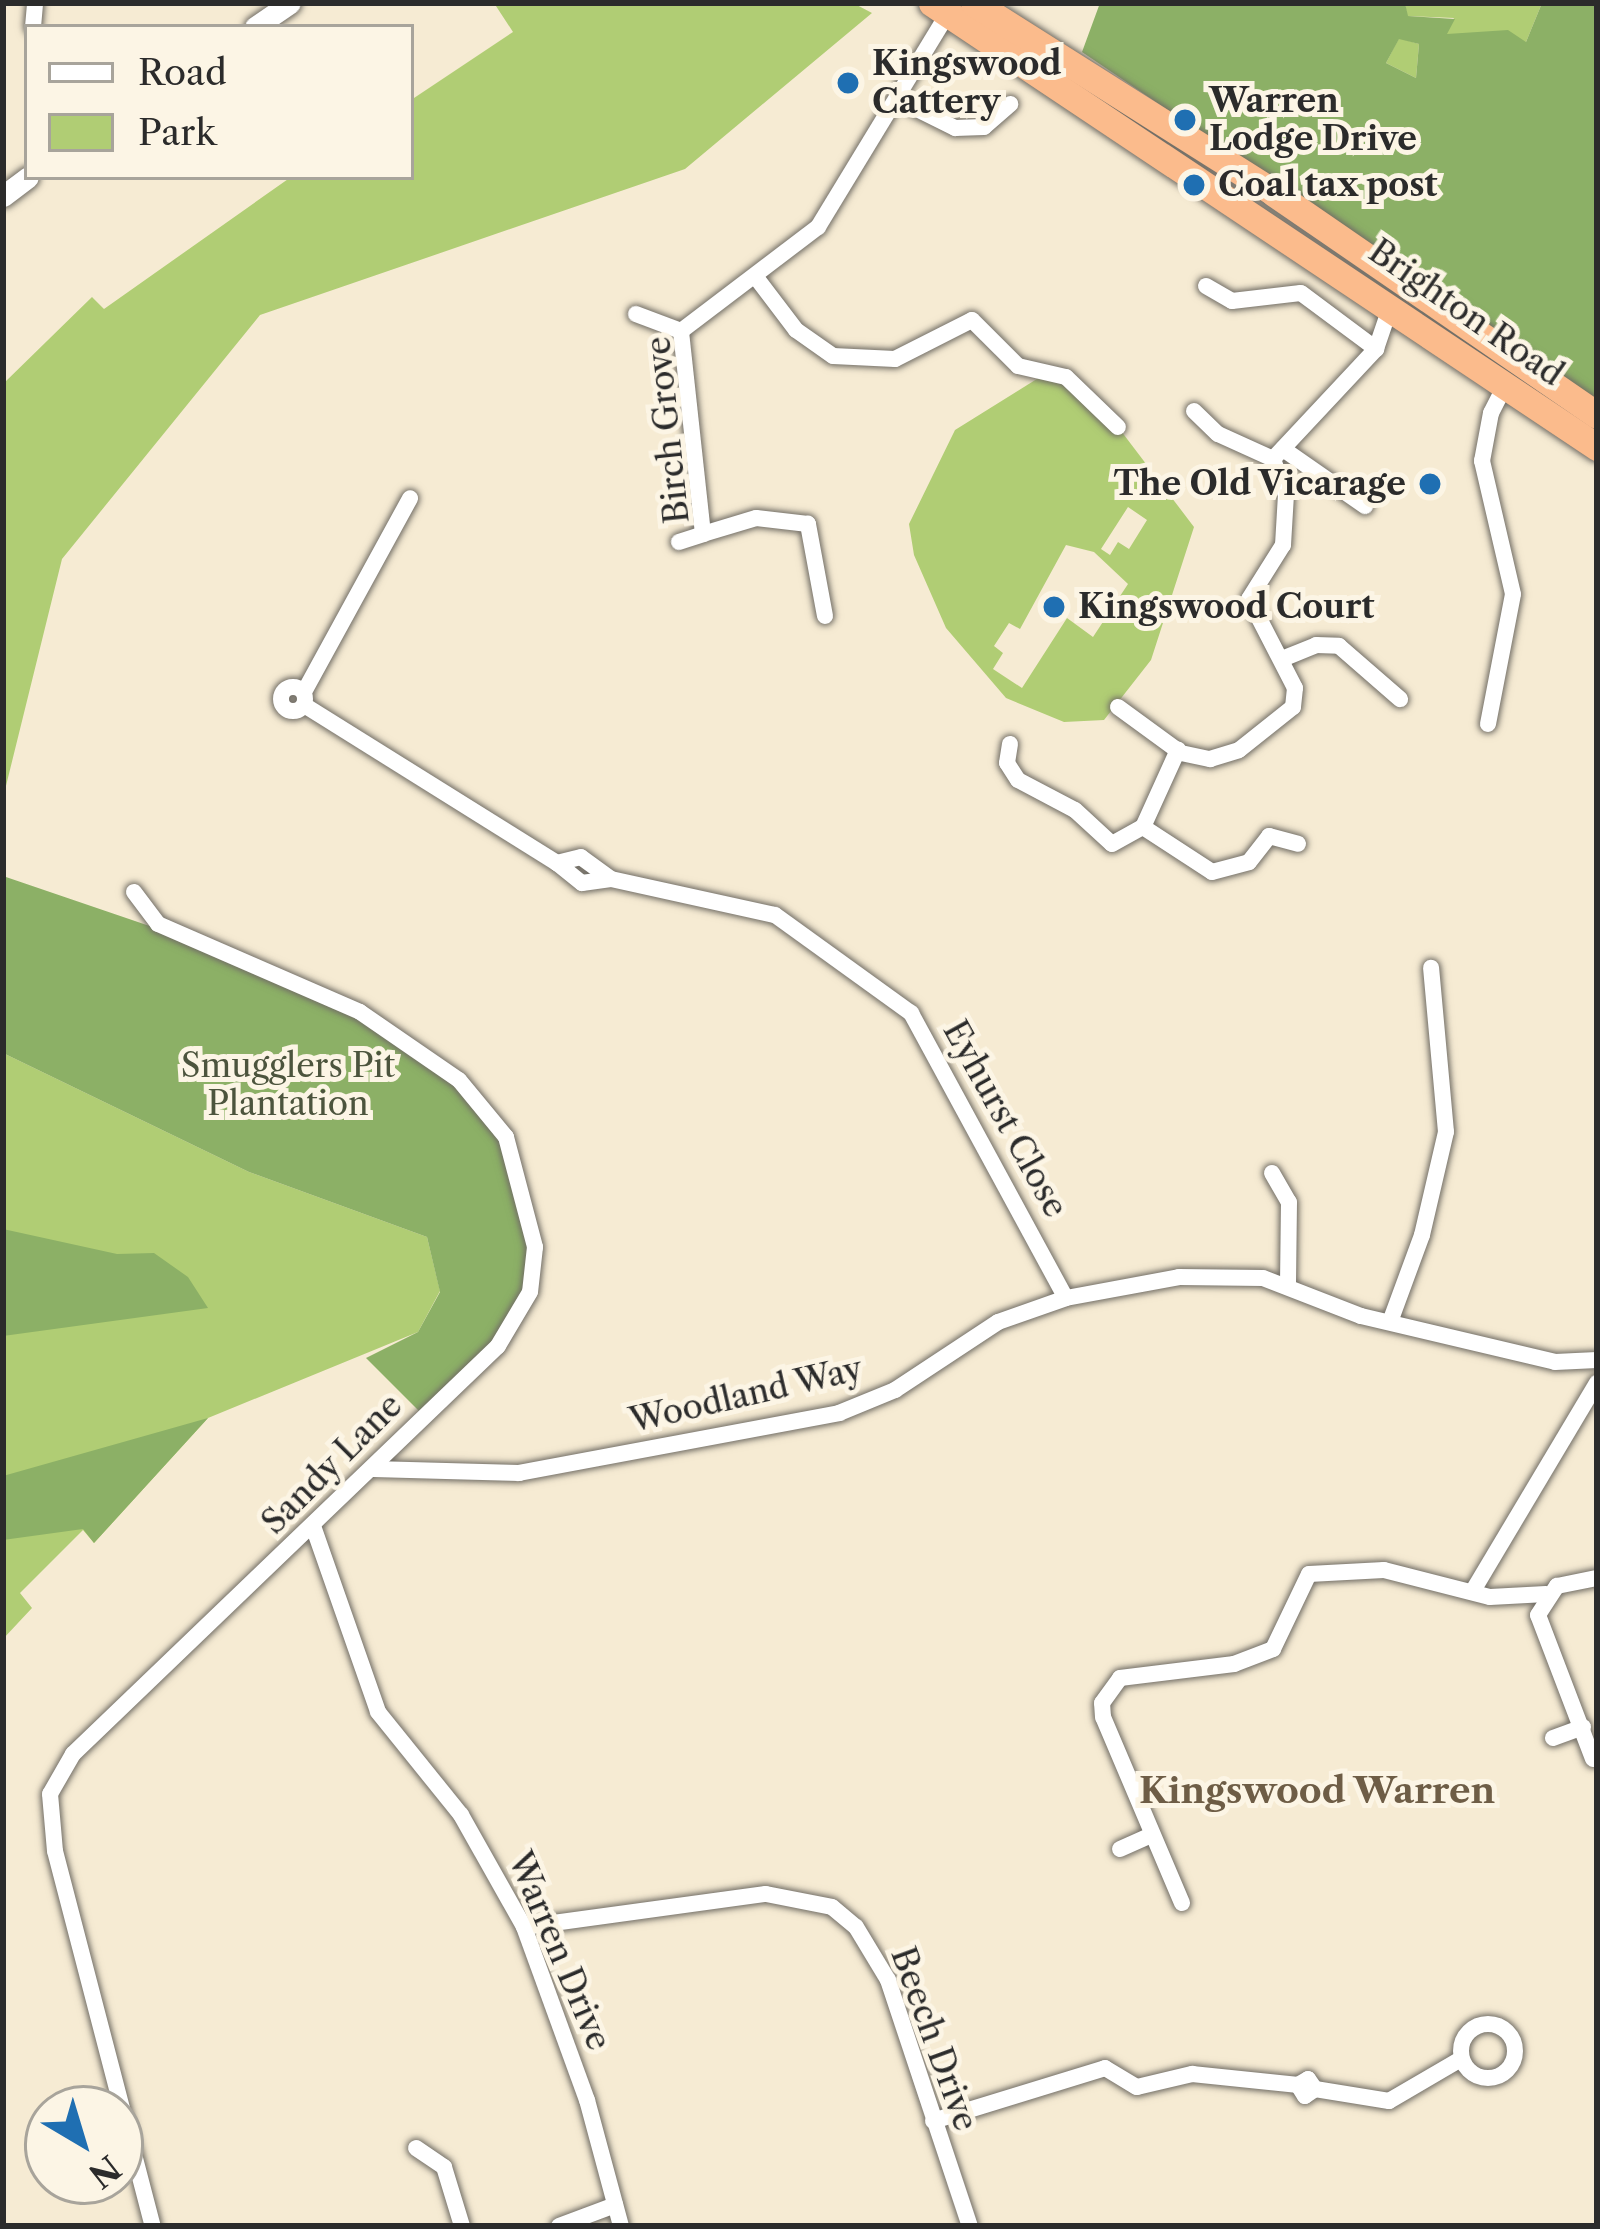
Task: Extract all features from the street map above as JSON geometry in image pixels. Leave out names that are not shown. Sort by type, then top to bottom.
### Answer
[{"type":"highway","name":"Brighton Road","points":[[951,6],[1597,447]]},
{"type":"highway","name":"Brighton Road","points":[[951,6],[1274,193],[1597,415]]},
{"type":"street","points":[[258,24],[290,3]]},
{"type":"street","name":"Birch Grove","points":[[825,616],[808,524],[756,518],[703,533],[681,332],[818,227],[899,100],[951,6]]},
{"type":"street","points":[[899,100],[955,128],[984,128],[1010,104]]},
{"type":"street","points":[[755,276],[796,330],[833,356],[895,359],[971,320],[1018,366],[1066,377],[1118,427]]},
{"type":"street","points":[[1206,286],[1232,301],[1301,292],[1376,349]]},
{"type":"street","points":[[1278,454],[1376,349],[1391,304]]},
{"type":"street","points":[[636,314],[681,332]]},
{"type":"street","points":[[1488,724],[1513,594],[1482,461],[1506,384]]},
{"type":"street","points":[[1194,411],[1218,434],[1278,454],[1365,506]]},
{"type":"street","points":[[1118,707],[1178,750],[1201,759],[1230,755],[1287,712],[1297,695],[1248,592],[1283,545],[1286,495],[1278,454]]},
{"type":"street","name":"Eyhurst Close","points":[[410,499],[304,699],[557,863],[574,881],[611,879],[775,915],[887,991],[940,1054],[1066,1298]]},
{"type":"street","points":[[679,542],[703,533]]},
{"type":"street","points":[[1282,659],[1316,644],[1339,646],[1400,699]]},
{"type":"street","points":[[1010,744],[1007,763],[1018,780],[1075,810],[1106,842],[1119,844],[1143,827],[1178,750]]},
{"type":"street","points":[[1143,827],[1212,872],[1249,862],[1268,836],[1298,844]]},
{"type":"street","name":"Sandy Lane","points":[[134,892],[176,935],[360,1012],[459,1080],[506,1137],[535,1246],[530,1292],[498,1346],[73,1754],[50,1795],[56,1851],[153,2226]]},
{"type":"street","points":[[1390,1322],[1422,1235],[1446,1132],[1431,968]]},
{"type":"street","points":[[1273,1173],[1289,1202],[1288,1283]]},
{"type":"street","name":"Woodland Way","points":[[373,1469],[512,1474],[839,1413],[895,1390],[998,1322],[1066,1298],[1179,1277],[1288,1283],[1390,1322],[1555,1363],[1597,1360]]},
{"type":"street","points":[[1474,1589],[1597,1383]]},
{"type":"street","name":"Warren Drive","points":[[314,1526],[378,1712],[472,1832],[524,1928],[621,2226]]},
{"type":"street","points":[[1182,1903],[1103,1717],[1102,1703],[1120,1678],[1234,1664],[1273,1648],[1310,1574],[1384,1570],[1474,1589],[1490,1597],[1546,1594],[1597,1578]]},
{"type":"street","points":[[1546,1594],[1540,1628],[1593,1759]]},
{"type":"street","points":[[1553,1738],[1582,1727]]},
{"type":"street","points":[[1120,1849],[1152,1835]]},
{"type":"street","name":"Beech Drive","points":[[524,1928],[766,1894],[832,1906],[856,1927],[888,1980],[970,2226]]},
{"type":"street","points":[[933,2121],[1105,2068],[1137,2087],[1192,2074],[1389,2101],[1461,2059]]},
{"type":"street","points":[[416,2147],[444,2167],[461,2226]]},
{"type":"street","points":[[559,2226],[615,2204]]},
{"type":"green space","points":[[494,3],[853,3],[872,13],[685,169],[260,315],[62,559],[3,798],[3,384],[92,297],[104,309],[287,180],[414,180],[414,98],[513,32]]},
{"type":"green space","points":[[1100,3],[1405,3],[1408,16],[1455,19],[1447,34],[1508,30],[1526,42],[1542,3],[1597,3],[1597,400],[1082,52]],"holes":[[[1399,39],[1419,44],[1416,78],[1386,63]]]},
{"type":"green space","points":[[1405,3],[1542,3],[1526,42],[1446,34],[1454,18],[1407,16]]},
{"type":"green space","points":[[1399,38],[1419,44],[1416,78],[1386,63]]},
{"type":"green space","points":[[1048,372],[1118,427],[1194,527],[1151,660],[1104,720],[1064,722],[1006,698],[946,628],[914,555],[909,524],[955,430]],"holes":[[[1128,507],[1147,520],[1129,549],[1118,542],[1110,555],[1101,549]],[[1066,545],[1094,552],[1128,584],[1093,637],[1067,618],[1022,688],[993,669],[1003,653],[994,646],[1009,623],[1020,629]]]},
{"type":"green space","name":"Smugglers Pit Plantation","points":[[3,876],[176,935],[360,1012],[495,1119],[535,1247],[520,1315],[424,1416],[366,1358],[418,1332],[440,1292],[427,1237],[249,1172],[3,1053]]},
{"type":"green space","points":[[3,1053],[249,1172],[427,1237],[440,1291],[418,1332],[208,1418],[94,1543],[83,1530],[20,1593],[32,1608],[3,1639]]},
{"type":"green space","points":[[3,1229],[117,1254],[154,1253],[188,1277],[208,1308],[3,1336]]},
{"type":"green space","points":[[208,1418],[94,1543],[83,1529],[3,1540],[3,1476]]},
{"type":"place","name":"Kingswood Cattery","points":[[848,83]]},
{"type":"place","name":"Warren Lodge Drive","points":[[1185,120]]},
{"type":"place","name":"Coal tax post","points":[[1194,185]]},
{"type":"place","name":"The Old Vicarage","points":[[1430,484]]},
{"type":"place","name":"Kingswood Court","points":[[1054,607]]},
{"type":"district","name":"Kingswood Warren","points":[[1317,1791]]}]
